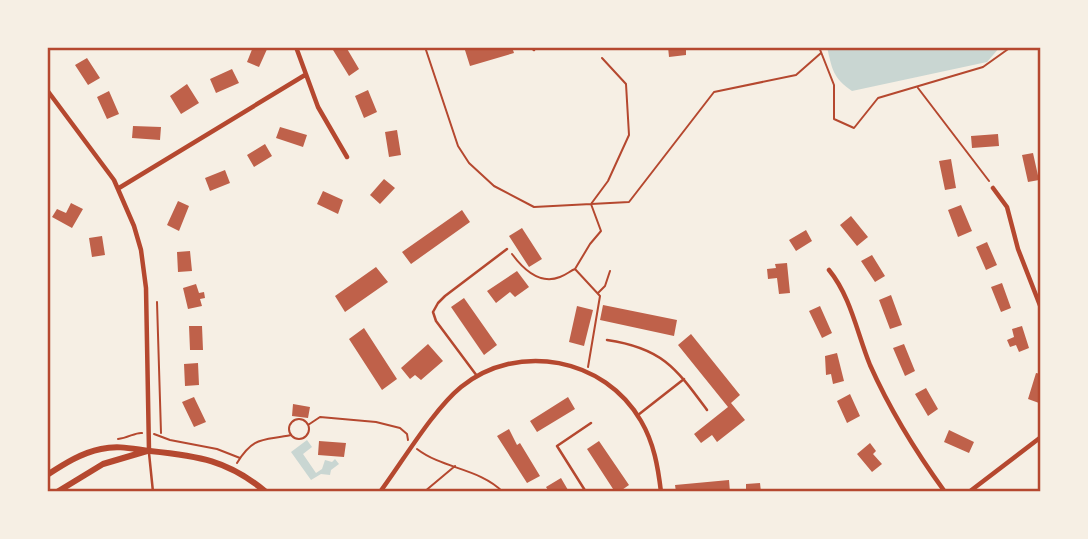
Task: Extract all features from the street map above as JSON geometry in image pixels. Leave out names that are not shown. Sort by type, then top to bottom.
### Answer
[{"type":"street","points":[[296,47],[318,107],[347,156]]},
{"type":"street","points":[[119,188],[305,75]]},
{"type":"street","points":[[47,90],[119,188],[134,226],[145,271],[149,451]]},
{"type":"street","points":[[993,188],[1007,207],[1021,258],[1041,308]]},
{"type":"street","points":[[829,270],[845,293],[858,333],[884,395],[908,438],[945,492]]},
{"type":"street","points":[[382,491],[443,406],[463,385],[477,376],[524,361],[556,362],[587,371],[624,398],[638,415],[649,436],[655,453],[661,492]]},
{"type":"street","points":[[968,492],[1041,438]]},
{"type":"street","points":[[47,475],[81,456],[103,448],[127,447],[194,455],[233,470],[266,492]]},
{"type":"street","points":[[57,492],[103,464],[149,451]]},
{"type":"lane","points":[[477,376],[436,321],[433,312],[446,296],[507,249]]},
{"type":"lane","points":[[607,340],[629,343],[667,361],[707,411]]},
{"type":"lane","points":[[638,415],[684,379]]},
{"type":"lane","points":[[586,492],[557,446],[591,423]]},
{"type":"lane","points":[[149,451],[153,492]]},
{"type":"path","points":[[425,47],[458,146],[469,163],[494,186],[534,207],[629,202],[714,92],[796,75],[821,53]]},
{"type":"path","points":[[819,47],[834,85],[834,118],[854,128],[878,98],[983,67],[1011,47]]},
{"type":"path","points":[[591,204],[608,181],[629,135],[626,84],[602,58]]},
{"type":"path","points":[[916,87],[993,188]]},
{"type":"path","points":[[507,249],[524,270],[533,275],[559,279],[575,269],[601,231],[591,204]]},
{"type":"path","points":[[575,269],[600,296],[587,371]]},
{"type":"path","points":[[598,294],[605,286],[610,271]]},
{"type":"path","points":[[157,302],[161,434],[165,438],[217,449],[240,458]]},
{"type":"path","points":[[233,470],[251,446],[263,438],[291,435],[297,439],[304,438],[309,432],[308,425],[302,420],[293,421],[289,428],[291,435]]},
{"type":"path","points":[[424,492],[455,466]]},
{"type":"shaded area","points":[[827,47],[1000,47],[987,62],[852,91],[834,72]]},
{"type":"shaded area","points":[[307,440],[312,447],[303,454],[316,473],[322,469],[325,460],[332,462],[335,459],[339,464],[331,470],[330,475],[321,474],[311,480],[291,452]]},
{"type":"building","points":[[253,47],[268,47],[259,67],[247,62]]},
{"type":"building","points":[[346,47],[359,69],[349,76],[333,50]]},
{"type":"building","points":[[464,47],[512,47],[514,53],[470,66]]},
{"type":"building","points":[[668,47],[686,47],[686,55],[669,57]]},
{"type":"building","points":[[87,58],[100,78],[88,85],[75,65]]},
{"type":"building","points":[[232,69],[239,83],[216,93],[210,79]]},
{"type":"building","points":[[187,84],[199,103],[181,114],[170,96]]},
{"type":"building","points":[[368,90],[377,112],[364,118],[355,96]]},
{"type":"building","points":[[109,91],[119,114],[107,119],[97,97]]},
{"type":"building","points":[[133,126],[161,127],[160,140],[132,138]]},
{"type":"building","points":[[280,127],[307,135],[303,147],[276,138]]},
{"type":"building","points":[[397,130],[401,155],[389,157],[385,132]]},
{"type":"building","points":[[998,134],[999,146],[972,148],[971,136]]},
{"type":"building","points":[[265,144],[272,156],[254,167],[247,155]]},
{"type":"building","points":[[1033,153],[1039,180],[1028,182],[1022,155]]},
{"type":"building","points":[[951,159],[956,188],[945,190],[939,161]]},
{"type":"building","points":[[225,170],[230,183],[210,191],[205,178]]},
{"type":"building","points":[[384,179],[395,188],[380,204],[370,195]]},
{"type":"building","points":[[323,191],[343,200],[338,214],[317,204]]},
{"type":"building","points":[[178,201],[189,206],[179,231],[167,225]]},
{"type":"building","points":[[71,203],[83,209],[72,228],[52,217],[57,209],[66,213]]},
{"type":"building","points":[[961,205],[972,231],[958,237],[948,210]]},
{"type":"building","points":[[462,210],[470,222],[411,264],[402,252]]},
{"type":"building","points":[[851,216],[868,237],[857,246],[840,225]]},
{"type":"building","points":[[522,228],[542,259],[529,267],[509,236]]},
{"type":"building","points":[[806,230],[812,241],[796,251],[789,240]]},
{"type":"building","points":[[102,236],[105,255],[92,257],[89,238]]},
{"type":"building","points":[[987,242],[997,265],[986,270],[976,247]]},
{"type":"building","points":[[190,251],[192,271],[178,272],[177,252]]},
{"type":"building","points":[[872,255],[885,276],[875,282],[861,261]]},
{"type":"building","points":[[787,263],[790,293],[779,294],[777,278],[768,279],[767,269],[776,268],[775,264]]},
{"type":"building","points":[[376,267],[388,282],[345,312],[335,296]]},
{"type":"building","points":[[517,271],[529,287],[515,297],[510,292],[496,303],[487,291]]},
{"type":"building","points":[[1002,283],[1011,308],[1001,312],[991,287]]},
{"type":"building","points":[[196,284],[199,293],[204,292],[205,298],[200,299],[202,306],[188,309],[183,288]]},
{"type":"building","points":[[891,295],[902,325],[890,329],[879,300]]},
{"type":"building","points":[[464,298],[497,345],[484,355],[451,307]]},
{"type":"building","points":[[603,305],[677,320],[674,336],[600,320]]},
{"type":"building","points":[[577,306],[593,310],[584,346],[569,342]]},
{"type":"building","points":[[820,306],[832,333],[822,338],[809,311]]},
{"type":"building","points":[[189,326],[202,326],[203,350],[190,350]]},
{"type":"building","points":[[1022,326],[1029,348],[1019,352],[1016,345],[1010,347],[1007,340],[1014,337],[1012,329]]},
{"type":"building","points":[[364,328],[397,379],[382,390],[349,339]]},
{"type":"building","points":[[691,334],[740,395],[731,403],[745,420],[717,442],[712,435],[701,443],[694,434],[728,407],[678,345]]},
{"type":"building","points":[[428,344],[443,361],[421,380],[415,375],[410,379],[401,368]]},
{"type":"building","points":[[904,344],[915,371],[905,376],[893,348]]},
{"type":"building","points":[[837,353],[844,381],[833,384],[831,374],[826,375],[825,356]]},
{"type":"building","points":[[198,363],[199,385],[185,386],[184,364]]},
{"type":"building","points":[[1036,373],[1041,374],[1039,403],[1028,399]]},
{"type":"building","points":[[926,388],[938,409],[928,416],[915,394]]},
{"type":"building","points":[[850,394],[860,416],[847,423],[837,401]]},
{"type":"building","points":[[194,397],[206,422],[194,427],[182,402]]},
{"type":"building","points":[[568,397],[575,409],[537,432],[530,421]]},
{"type":"building","points":[[293,404],[310,407],[308,418],[292,416]]},
{"type":"building","points":[[509,429],[517,445],[520,443],[540,476],[527,483],[497,436]]},
{"type":"building","points":[[949,430],[974,442],[969,453],[944,442]]},
{"type":"building","points":[[319,441],[346,443],[344,457],[318,455]]},
{"type":"building","points":[[599,441],[629,485],[619,492],[615,492],[587,449]]},
{"type":"building","points":[[870,443],[876,451],[873,454],[882,464],[872,472],[857,454]]},
{"type":"building","points":[[561,478],[568,490],[549,492],[546,487]]},
{"type":"building","points":[[729,480],[730,492],[676,492],[675,485]]},
{"type":"building","points":[[760,483],[761,492],[746,492],[746,484]]}]
